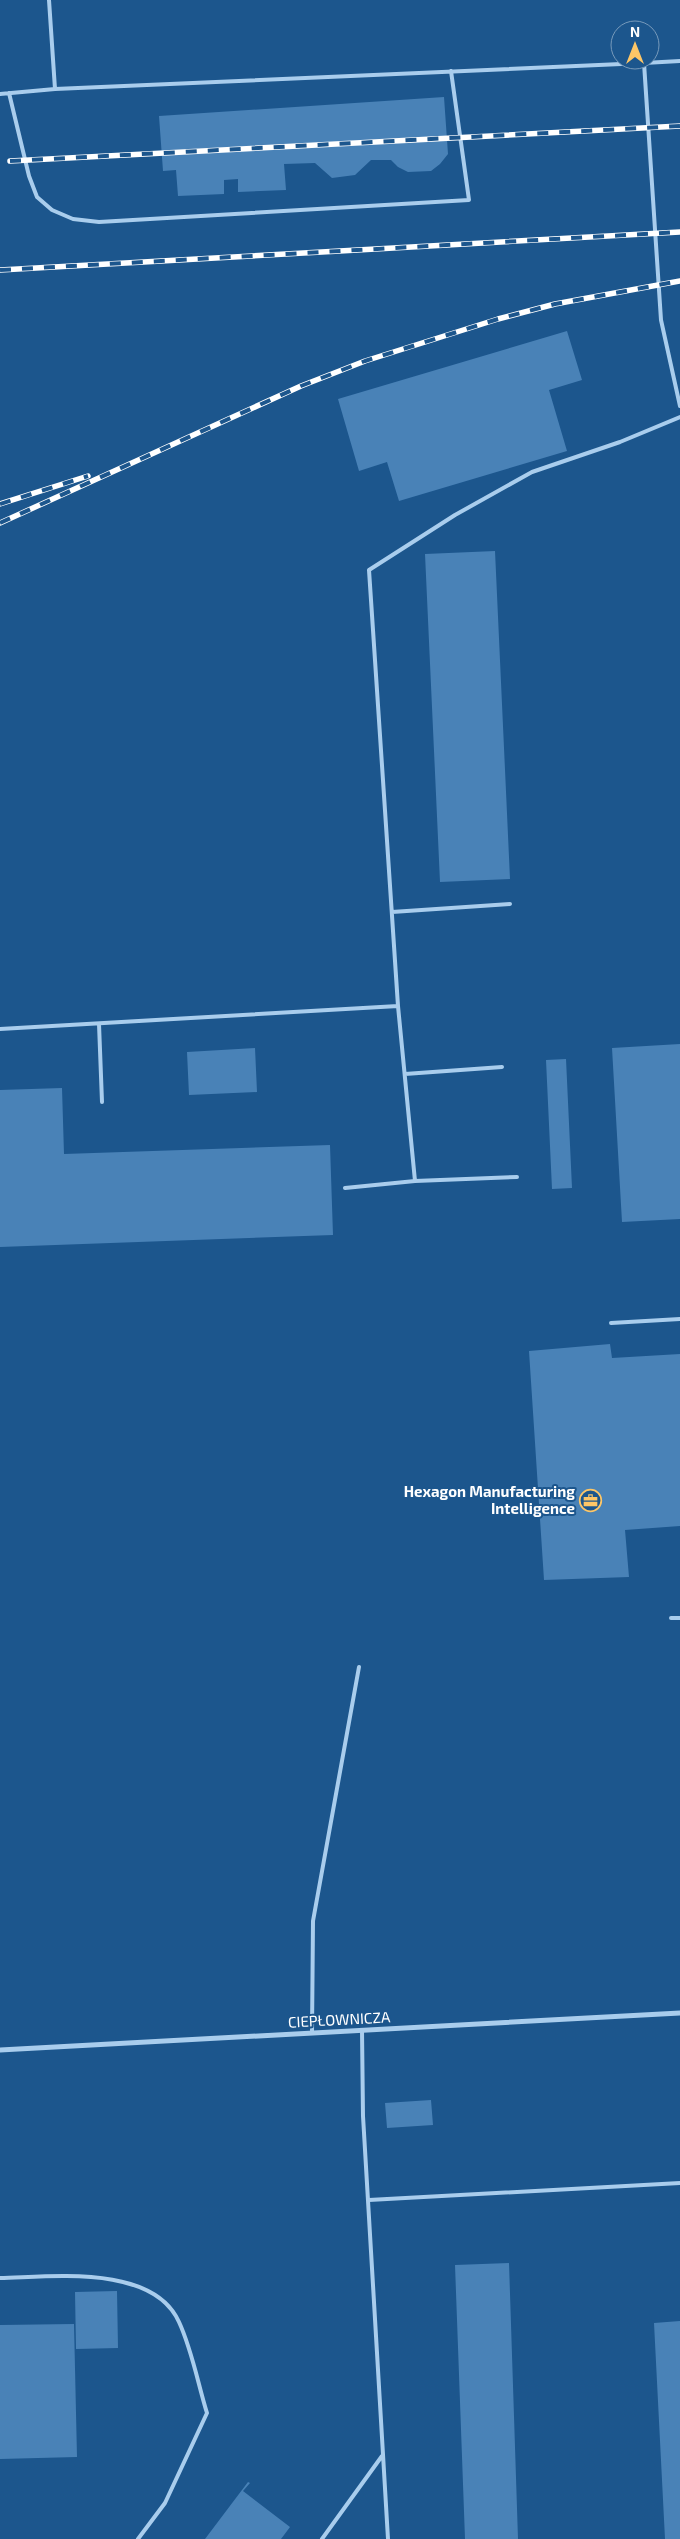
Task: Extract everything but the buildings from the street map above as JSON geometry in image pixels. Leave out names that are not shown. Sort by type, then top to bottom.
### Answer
[{"type":"street","name":"CIEPŁOWNICZA","points":[[0,2050],[680,2013]]},
{"type":"lane","points":[[49,0],[55,89]]},
{"type":"lane","points":[[660,62],[680,61]]},
{"type":"lane","points":[[0,94],[55,89],[610,64]]},
{"type":"lane","points":[[644,70],[661,320],[680,406]]},
{"type":"lane","points":[[9,93],[29,176],[37,197],[52,210],[73,219],[99,222],[469,200],[451,71]]},
{"type":"lane","points":[[415,1180],[398,1006],[369,570],[455,515],[532,472],[620,442],[680,417]]},
{"type":"lane","points":[[392,912],[510,904]]},
{"type":"lane","points":[[0,1030],[398,1006]]},
{"type":"lane","points":[[99,1024],[102,1102]]},
{"type":"lane","points":[[405,1074],[502,1067]]},
{"type":"lane","points":[[345,1188],[415,1180],[517,1177]]},
{"type":"lane","points":[[611,1322],[680,1319]]},
{"type":"lane","points":[[671,1618],[680,1618]]},
{"type":"lane","points":[[312,2033],[313,1921],[359,1667]]},
{"type":"lane","points":[[362,2030],[363,2116],[388,2539]]},
{"type":"lane","points":[[369,2200],[680,2183]]},
{"type":"lane","points":[[0,2278],[98,2277],[144,2288],[167,2304],[179,2321],[208,2413],[165,2503],[138,2539]]},
{"type":"lane","points":[[322,2539],[383,2455]]},
{"type":"railway","points":[[10,161],[680,126]]},
{"type":"railway","points":[[0,270],[680,232]]},
{"type":"railway","points":[[0,523],[301,386],[365,361],[498,319],[555,304],[680,281]]},
{"type":"railway","points":[[0,504],[88,476]]},
{"type":"place","name":"Hexagon Manufacturing Intelligence","points":[[591,1500]]}]
